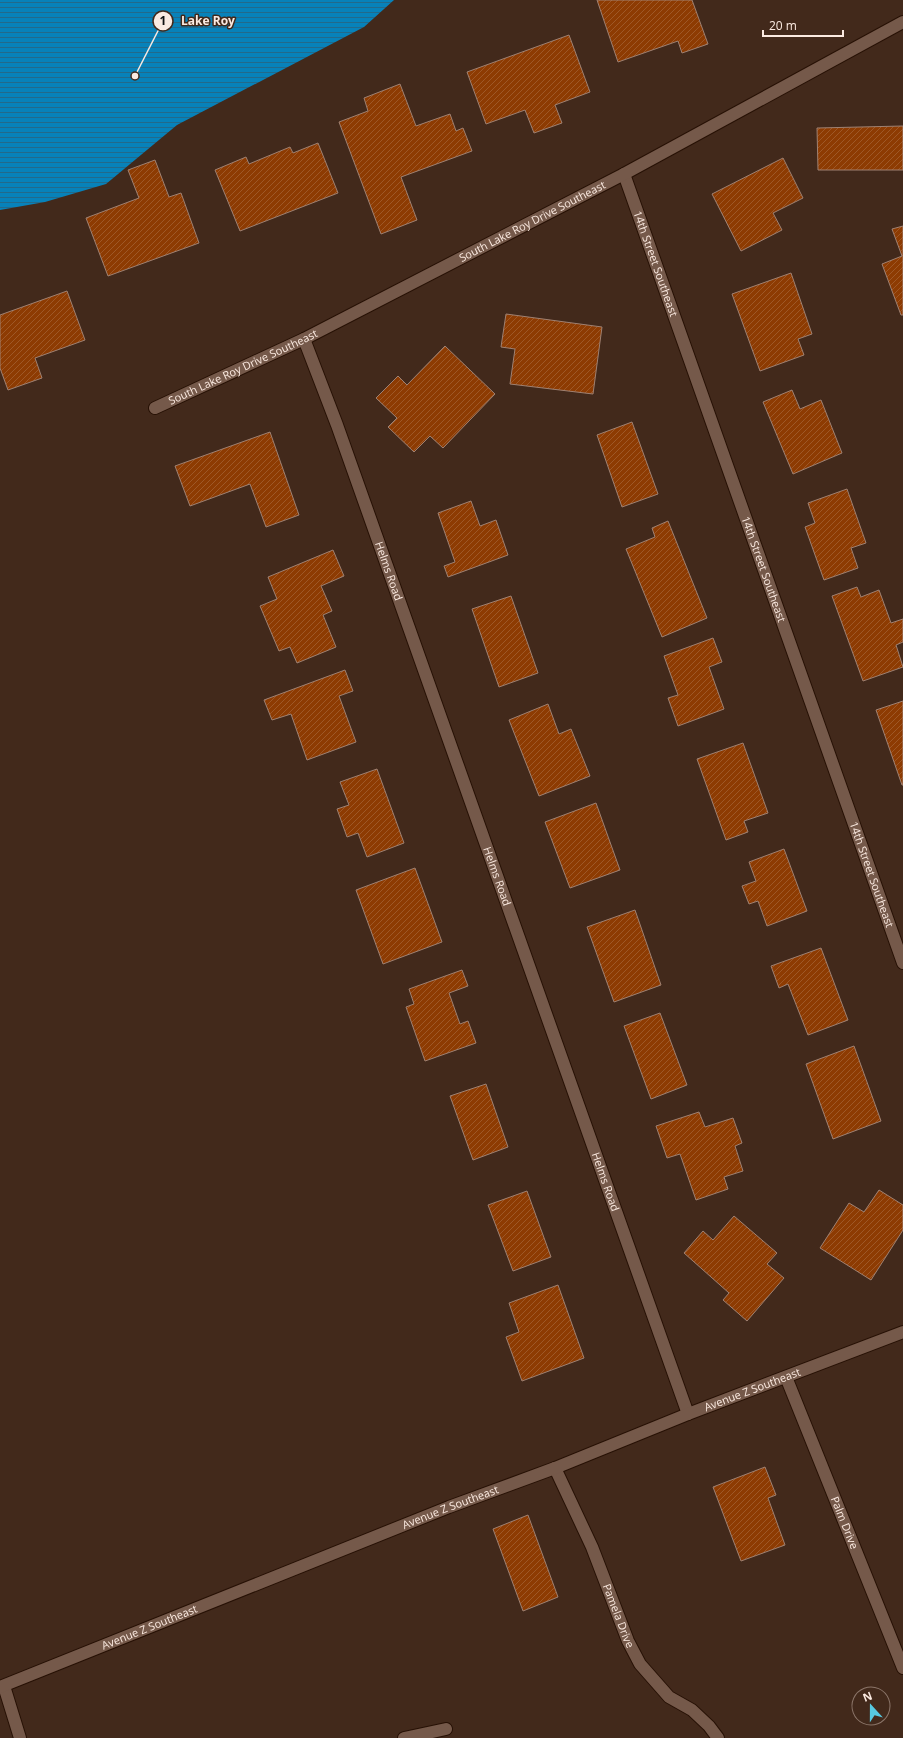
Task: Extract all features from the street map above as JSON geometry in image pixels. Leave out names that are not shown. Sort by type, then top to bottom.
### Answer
[{"type":"street","name":"South Lake Roy Drive Southeast","points":[[155,408],[304,340],[624,174],[903,22]]},
{"type":"street","name":"14th Street Southeast","points":[[624,174],[903,963]]},
{"type":"street","name":"Helms Road","points":[[304,340],[338,425],[688,1414]]},
{"type":"street","name":"Avenue Z Southeast","points":[[2,1687],[449,1507],[555,1468],[688,1414],[903,1332]]},
{"type":"street","name":"Palm Drive","points":[[786,1377],[903,1668]]},
{"type":"street","name":"Pamela Drive","points":[[555,1468],[592,1547],[628,1641],[640,1664],[669,1697],[692,1710],[709,1726],[718,1738]]},
{"type":"street","points":[[2,1687],[20,1738]]},
{"type":"street","points":[[404,1738],[446,1729]]},
{"type":"water","points":[[0,0],[394,0],[364,27],[177,125],[106,184],[45,202],[0,210]]},
{"type":"building","points":[[597,0],[692,0],[708,44],[682,53],[678,41],[618,62]]},
{"type":"building","points":[[569,35],[590,92],[555,105],[562,123],[534,133],[525,110],[486,124],[467,72]]},
{"type":"building","points":[[400,84],[416,126],[450,114],[456,131],[463,128],[472,151],[401,177],[417,220],[381,234],[339,122],[368,111],[364,98]]},
{"type":"building","points":[[903,126],[903,170],[818,170],[817,128]]},
{"type":"building","points":[[318,143],[338,193],[240,231],[215,170],[246,157],[249,164],[290,147],[293,153]]},
{"type":"building","points":[[783,158],[803,198],[773,213],[782,230],[741,251],[712,194]]},
{"type":"building","points":[[155,160],[169,197],[181,193],[199,243],[108,276],[86,218],[139,198],[128,170]]},
{"type":"building","points":[[903,226],[903,315],[901,315],[882,264],[902,256],[892,229]]},
{"type":"building","points":[[791,273],[812,334],[798,339],[804,355],[760,371],[732,294]]},
{"type":"building","points":[[67,291],[85,340],[35,358],[42,378],[8,390],[0,368],[0,315]]},
{"type":"building","points":[[506,314],[602,327],[593,394],[510,384],[515,349],[501,347]]},
{"type":"building","points":[[445,346],[495,394],[443,448],[430,436],[414,452],[388,427],[397,418],[376,398],[398,376],[407,385]]},
{"type":"building","points":[[792,390],[800,409],[821,400],[842,453],[793,474],[763,402]]},
{"type":"building","points":[[632,422],[658,494],[622,507],[597,435]]},
{"type":"building","points":[[270,432],[299,515],[266,527],[250,484],[190,506],[175,466]]},
{"type":"building","points":[[847,489],[866,543],[851,548],[858,568],[824,580],[805,527],[815,523],[808,503]]},
{"type":"building","points":[[471,501],[480,526],[496,520],[508,555],[448,577],[444,566],[455,562],[438,513]]},
{"type":"building","points":[[668,521],[707,618],[662,637],[626,549],[655,537],[652,528]]},
{"type":"building","points":[[333,550],[344,576],[321,586],[332,611],[323,615],[336,647],[297,663],[290,647],[279,651],[260,606],[277,599],[268,577]]},
{"type":"building","points":[[857,587],[861,597],[879,590],[891,623],[903,619],[903,642],[896,645],[903,667],[863,681],[832,596]]},
{"type":"building","points":[[511,596],[538,673],[499,687],[472,609]]},
{"type":"building","points":[[713,638],[722,662],[709,667],[724,709],[678,726],[668,698],[678,695],[664,656]]},
{"type":"building","points":[[345,670],[353,691],[339,696],[356,742],[307,760],[291,714],[272,720],[264,700]]},
{"type":"building","points":[[903,701],[903,785],[902,785],[876,710]]},
{"type":"building","points":[[548,704],[559,734],[571,729],[590,776],[539,796],[509,720]]},
{"type":"building","points":[[743,743],[768,813],[744,821],[748,832],[726,840],[697,759]]},
{"type":"building","points":[[377,769],[404,843],[367,857],[358,833],[347,837],[337,809],[349,805],[340,782]]},
{"type":"building","points":[[596,803],[620,870],[570,888],[545,822]]},
{"type":"building","points":[[784,849],[807,911],[767,926],[758,901],[749,904],[742,886],[756,881],[749,862]]},
{"type":"building","points":[[415,868],[442,942],[383,964],[356,890]]},
{"type":"building","points":[[635,910],[661,985],[614,1002],[587,927]]},
{"type":"building","points":[[821,948],[848,1020],[808,1035],[788,984],[779,988],[771,966]]},
{"type":"building","points":[[462,970],[468,986],[449,993],[460,1024],[468,1021],[476,1043],[425,1061],[406,1007],[414,1004],[409,989]]},
{"type":"building","points":[[660,1013],[687,1085],[651,1099],[624,1026]]},
{"type":"building","points":[[854,1046],[881,1121],[833,1139],[806,1064]]},
{"type":"building","points":[[486,1084],[508,1147],[473,1160],[450,1096]]},
{"type":"building","points":[[699,1112],[705,1127],[733,1118],[742,1143],[735,1146],[743,1171],[724,1177],[728,1189],[696,1200],[680,1154],[667,1158],[656,1126]]},
{"type":"building","points":[[879,1190],[903,1205],[903,1230],[871,1280],[820,1248],[849,1203],[864,1212]]},
{"type":"building","points":[[527,1191],[551,1257],[513,1271],[488,1205]]},
{"type":"building","points":[[734,1216],[777,1253],[767,1264],[784,1278],[747,1321],[723,1300],[729,1293],[684,1253],[703,1231],[713,1240]]},
{"type":"building","points":[[558,1285],[584,1358],[522,1381],[506,1337],[519,1332],[509,1303]]},
{"type":"building","points":[[765,1467],[776,1495],[768,1498],[785,1545],[741,1561],[713,1487]]},
{"type":"building","points":[[528,1515],[558,1597],[523,1611],[493,1529]]},
{"type":"place","name":"Lake Roy","points":[[135,76]]}]
